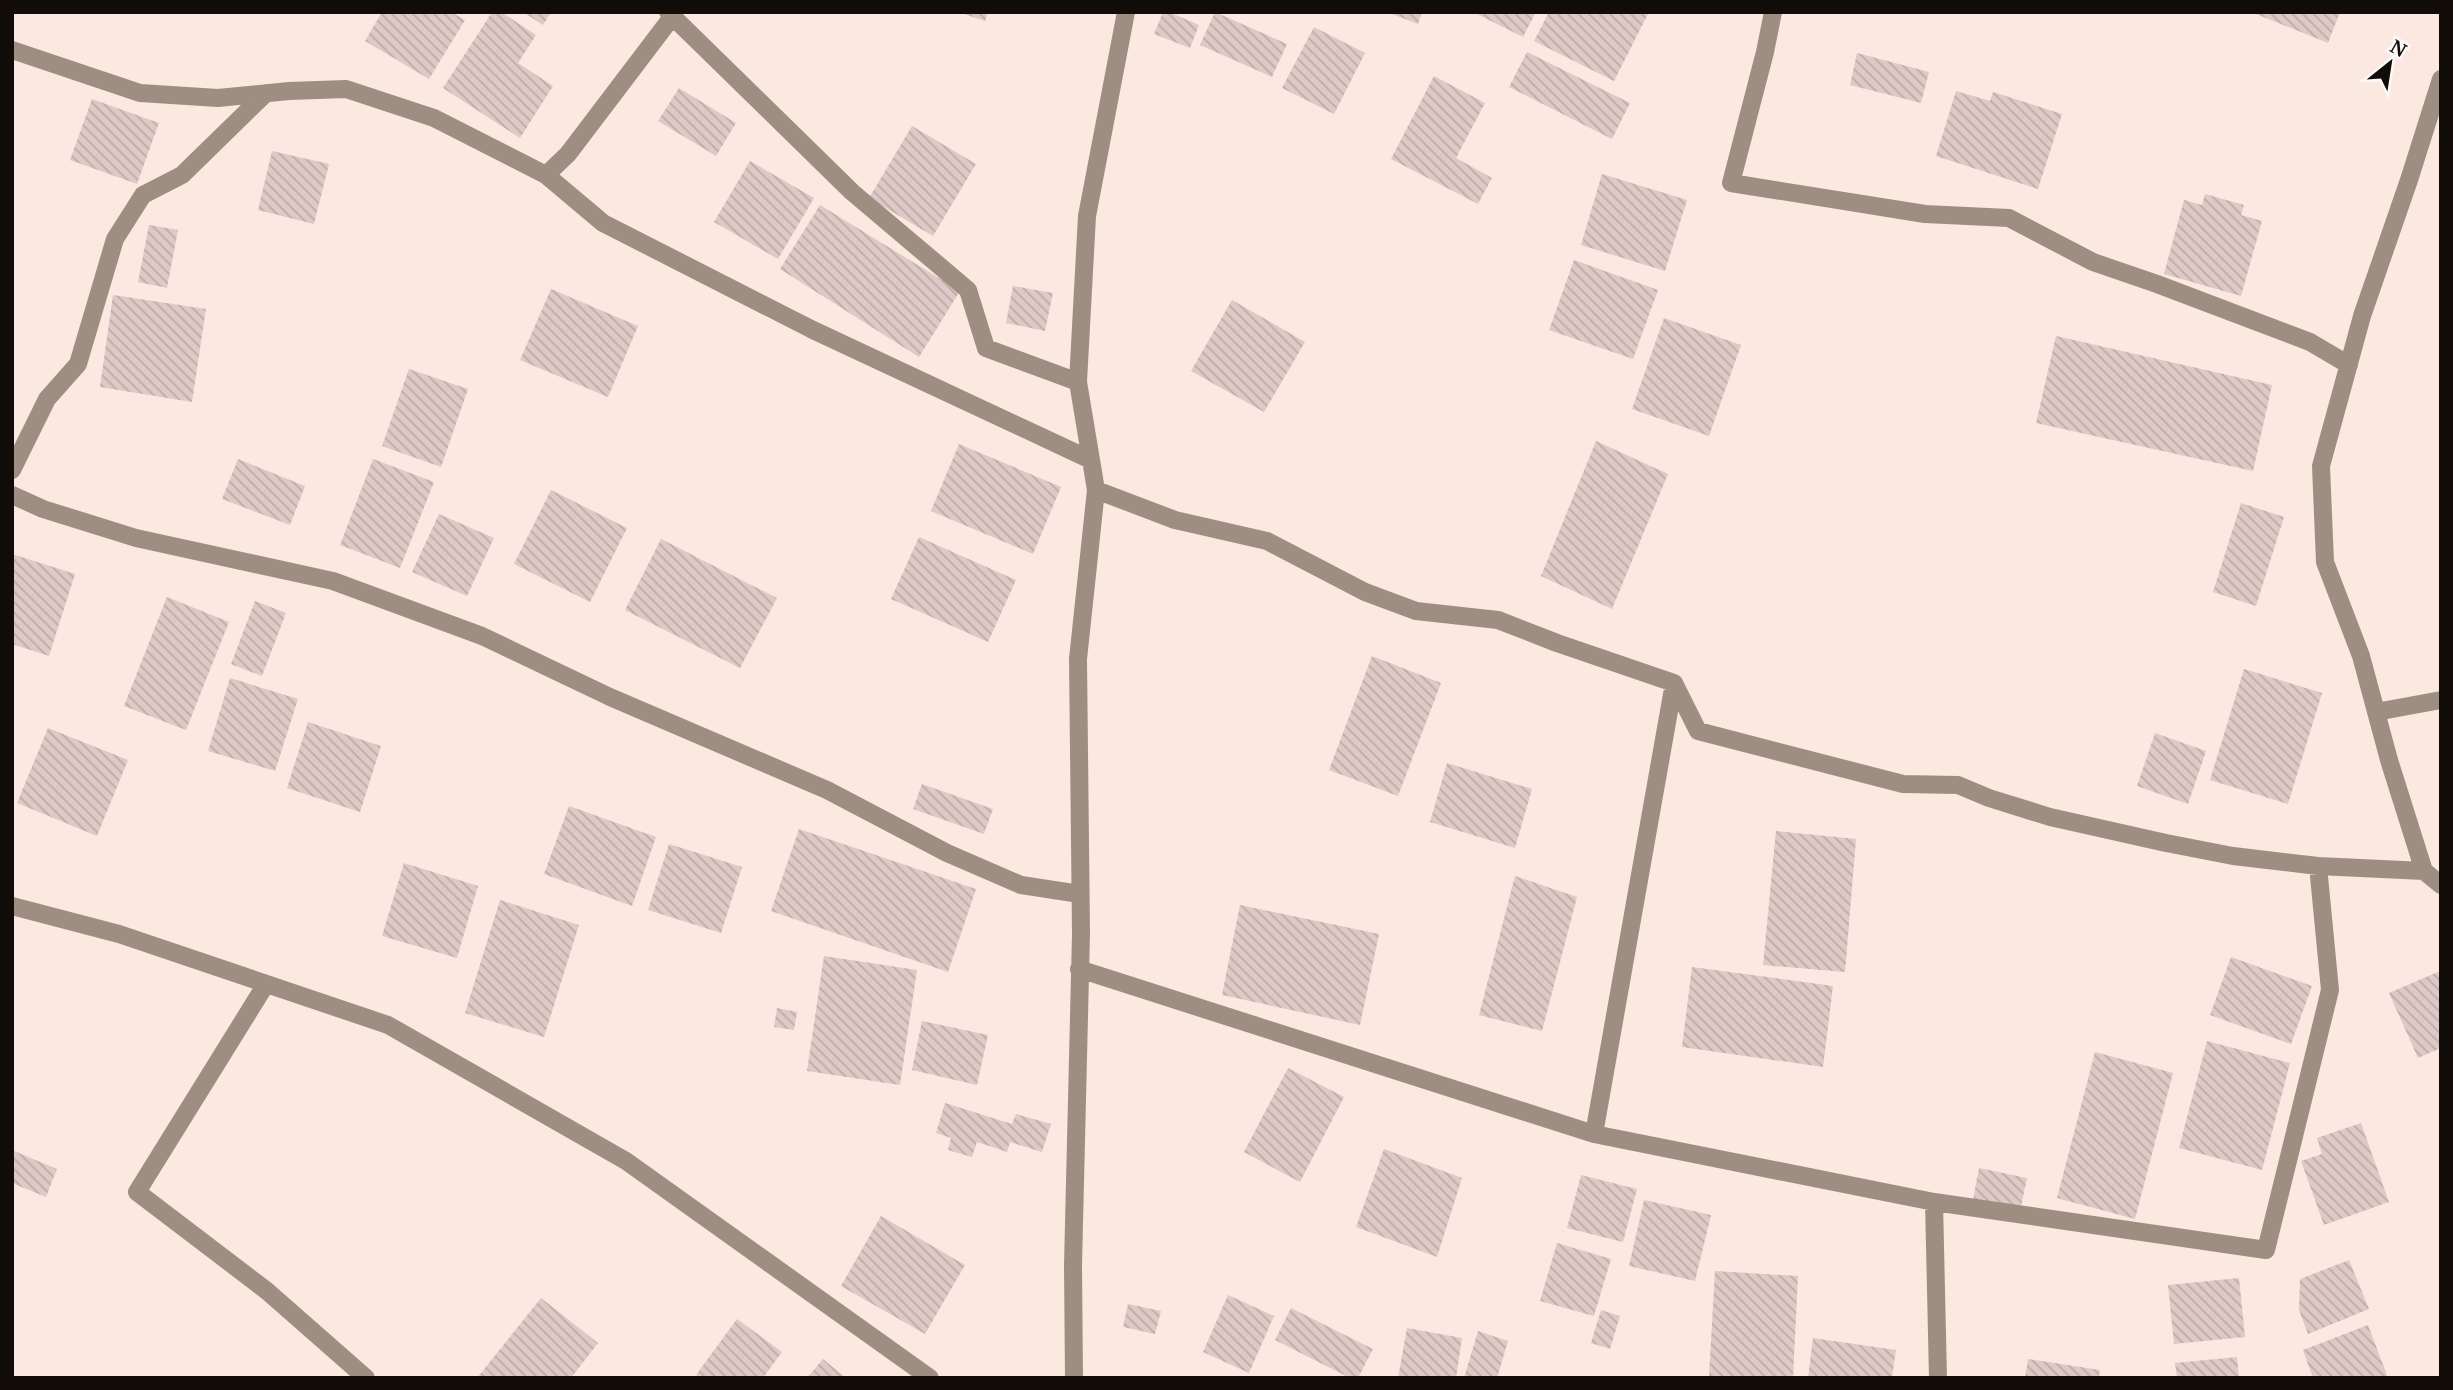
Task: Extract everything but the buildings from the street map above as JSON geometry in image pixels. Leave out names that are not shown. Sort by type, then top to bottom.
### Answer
[{"type":"street","points":[[1073,1378],[1080,894],[1078,659],[1096,490],[1078,382],[1087,216],[1126,12]]},
{"type":"street","points":[[1773,12],[1731,183],[1926,214],[2008,218],[2093,262],[2310,342],[2349,365]]},
{"type":"street","points":[[546,175],[568,154],[670,15],[852,192],[968,290],[986,348],[1078,382]]},
{"type":"street","points":[[12,50],[140,93],[218,98],[346,89],[434,118],[546,175],[603,223],[813,330],[1091,460]]},
{"type":"street","points":[[2441,79],[2362,316],[2321,466],[2325,562],[2361,656],[2424,871],[2441,885]]},
{"type":"street","points":[[12,470],[47,399],[78,364],[115,239],[143,195],[182,175],[266,93]]},
{"type":"street","points":[[1096,490],[1175,520],[1267,541],[1365,592],[1416,611],[1498,620],[1674,683],[1698,732],[1903,784],[1958,785],[2050,817],[2233,856],[2318,866],[2424,871]]},
{"type":"street","points":[[12,495],[43,509],[136,538],[333,581],[470,632],[610,697],[827,790],[947,853],[1021,885],[1080,894]]},
{"type":"street","points":[[1594,1134],[1674,683]]},
{"type":"street","points":[[2376,712],[2441,700]]},
{"type":"street","points":[[1079,969],[1594,1134],[1934,1202],[2266,1250],[2330,990],[2318,866]]},
{"type":"street","points":[[12,906],[119,934],[388,1025],[626,1161],[930,1378]]},
{"type":"street","points":[[266,985],[137,1192],[267,1291],[366,1378]]},
{"type":"street","points":[[1934,1202],[1938,1378]]}]
